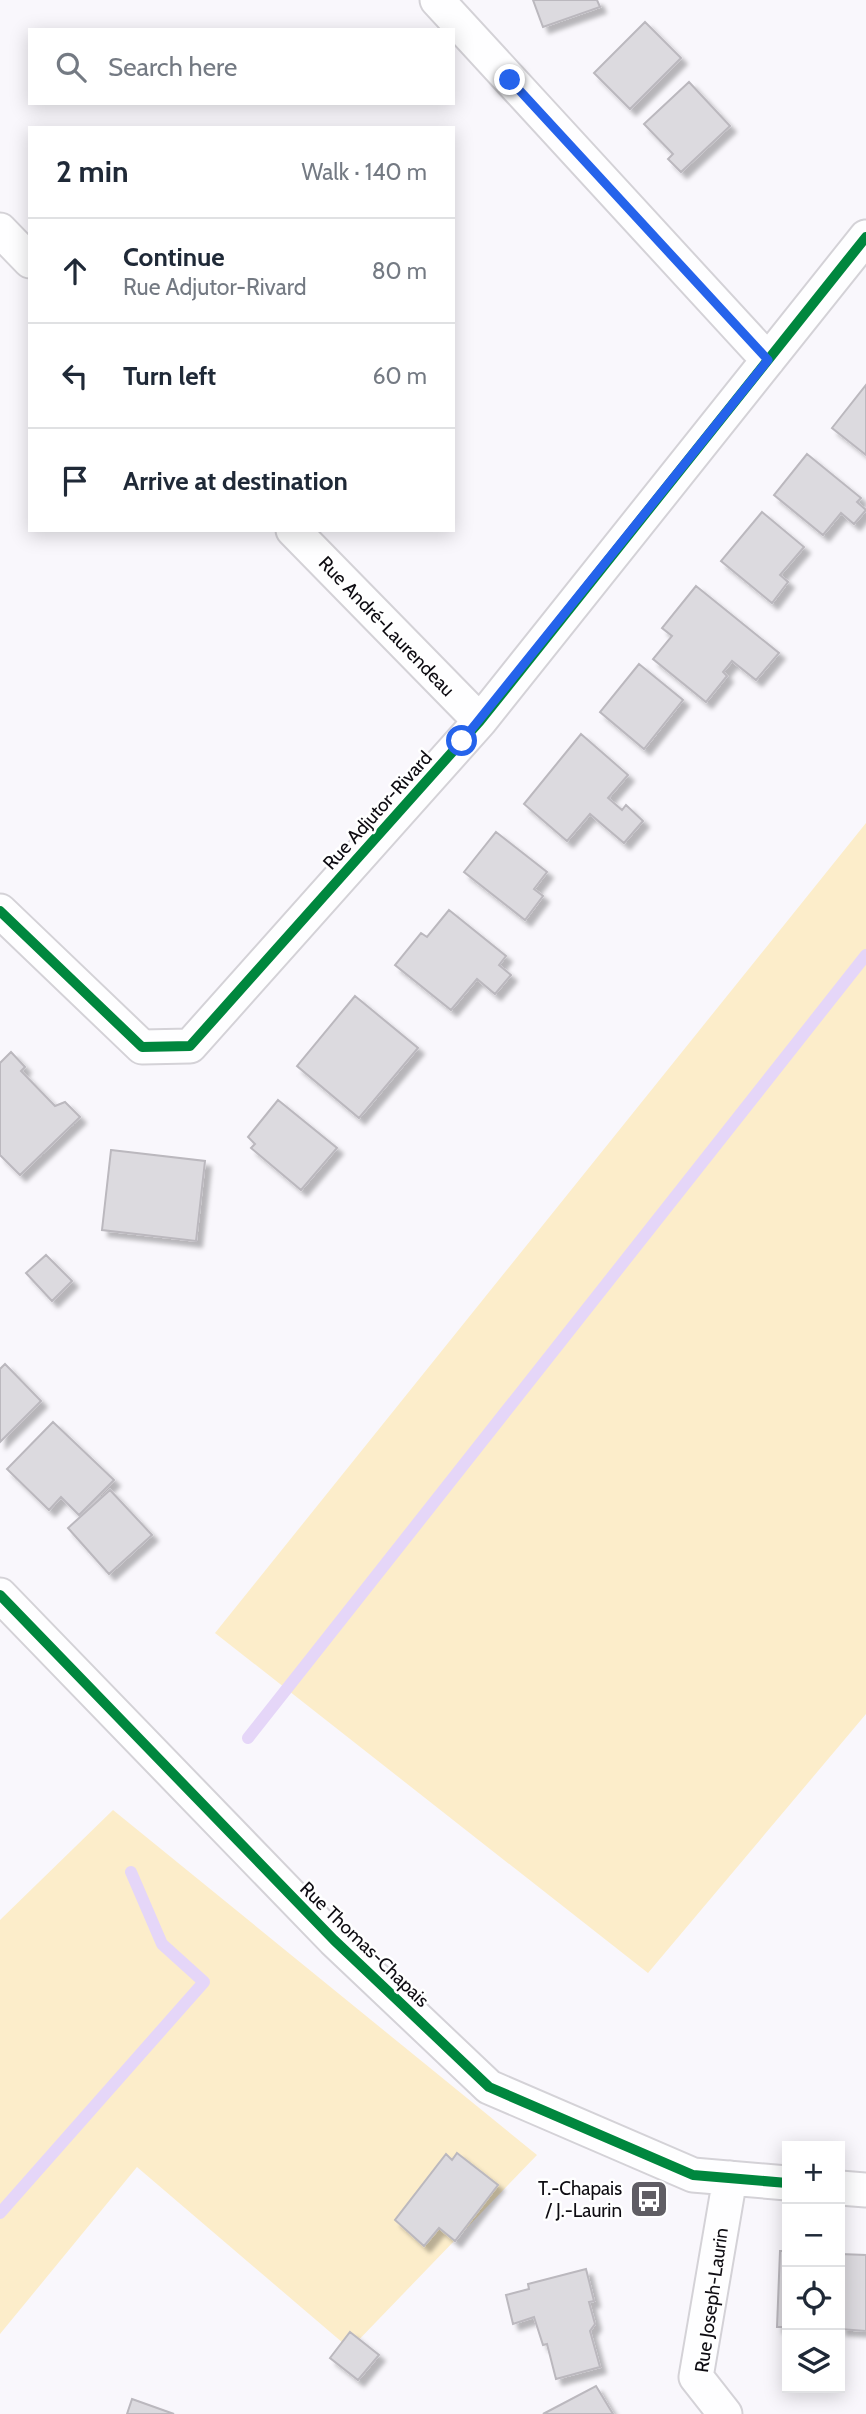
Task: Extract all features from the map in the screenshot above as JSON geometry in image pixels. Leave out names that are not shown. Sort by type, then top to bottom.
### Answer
[{"type":"street","points":[[437,0],[768,360]]},
{"type":"street","points":[[0,230],[28,259]]},
{"type":"street","name":"Rue Adjutor-Rivard","points":[[0,911],[142,1047],[190,1046],[480,721],[866,237]]},
{"type":"street","name":"Rue André-Laurendeau","points":[[295,532],[480,721]]},
{"type":"street","name":"Rue Thomas-Chapais","points":[[0,1595],[334,1940],[489,2087],[693,2175],[782,2183]]},
{"type":"street","name":"Rue Joseph-Laurin","points":[[725,2414],[696,2377],[730,2178]]},
{"type":"street","points":[[845,2188],[866,2190]]},
{"type":"shaded area","points":[[866,823],[866,1714],[648,1973],[215,1633]]},
{"type":"shaded area","points":[[113,1810],[537,2155],[350,2349],[137,2167],[0,2334],[0,1920]]},
{"type":"building","points":[[533,0],[597,0],[600,7],[543,27]]},
{"type":"building","points":[[645,22],[681,58],[630,109],[594,73]]},
{"type":"building","points":[[689,82],[730,126],[681,172],[668,159],[673,154],[644,124]]},
{"type":"building","points":[[866,385],[866,455],[832,428]]},
{"type":"building","points":[[807,454],[861,498],[857,502],[866,510],[854,524],[841,513],[823,535],[774,495]]},
{"type":"building","points":[[762,512],[804,547],[780,575],[788,582],[772,603],[721,561]]},
{"type":"building","points":[[696,586],[779,653],[756,680],[732,661],[723,672],[727,676],[706,702],[653,659],[672,636],[662,628]]},
{"type":"building","points":[[639,664],[683,700],[644,749],[600,712]]},
{"type":"building","points":[[581,734],[628,775],[608,798],[622,810],[626,805],[643,821],[624,843],[590,814],[567,841],[524,804]]},
{"type":"building","points":[[496,832],[547,872],[534,889],[543,896],[525,920],[464,872]]},
{"type":"building","points":[[449,910],[506,956],[499,965],[511,975],[495,994],[477,979],[451,1010],[395,965],[421,933],[427,937]]},
{"type":"building","points":[[355,996],[418,1048],[359,1118],[297,1066]]},
{"type":"building","points":[[11,1052],[25,1067],[21,1071],[55,1106],[65,1102],[80,1117],[20,1175],[0,1155],[0,1063]]},
{"type":"building","points":[[278,1100],[337,1148],[301,1190],[251,1148],[255,1144],[248,1137]]},
{"type":"building","points":[[111,1150],[205,1161],[196,1241],[102,1230]]},
{"type":"building","points":[[46,1255],[72,1281],[52,1301],[26,1273]]},
{"type":"building","points":[[5,1364],[41,1401],[0,1442],[0,1369]]},
{"type":"building","points":[[53,1422],[114,1480],[79,1515],[61,1497],[49,1510],[7,1469]]},
{"type":"building","points":[[110,1490],[152,1535],[109,1574],[68,1528]]},
{"type":"building","points":[[457,2153],[498,2185],[455,2241],[439,2228],[424,2246],[395,2220],[446,2154],[452,2160]]},
{"type":"building","points":[[780,2251],[782,2251],[782,2327],[777,2327]]},
{"type":"building","points":[[845,2254],[866,2255],[866,2331],[845,2329]]},
{"type":"building","points":[[586,2269],[594,2301],[589,2302],[595,2324],[590,2331],[600,2367],[556,2379],[547,2344],[543,2345],[534,2317],[513,2324],[506,2295],[529,2289],[528,2284]]},
{"type":"building","points":[[350,2332],[379,2355],[358,2380],[330,2358]]},
{"type":"building","points":[[596,2386],[613,2414],[543,2414]]},
{"type":"building","points":[[132,2399],[174,2414],[127,2414]]},
{"type":"waterway","points":[[248,1738],[866,955]]},
{"type":"waterway","points":[[0,2213],[204,1982],[162,1944],[131,1872]]},
{"type":"cycle path","points":[[0,911],[142,1047],[190,1046],[480,721],[866,237]]},
{"type":"cycle path","points":[[0,1595],[334,1940],[489,2087],[693,2175],[782,2183]]},
{"type":"place","name":"T.-Chapais / J.-Laurin","points":[[649,2199]]},
{"type":"route","points":[[462,741],[768,360],[510,80]]}]
